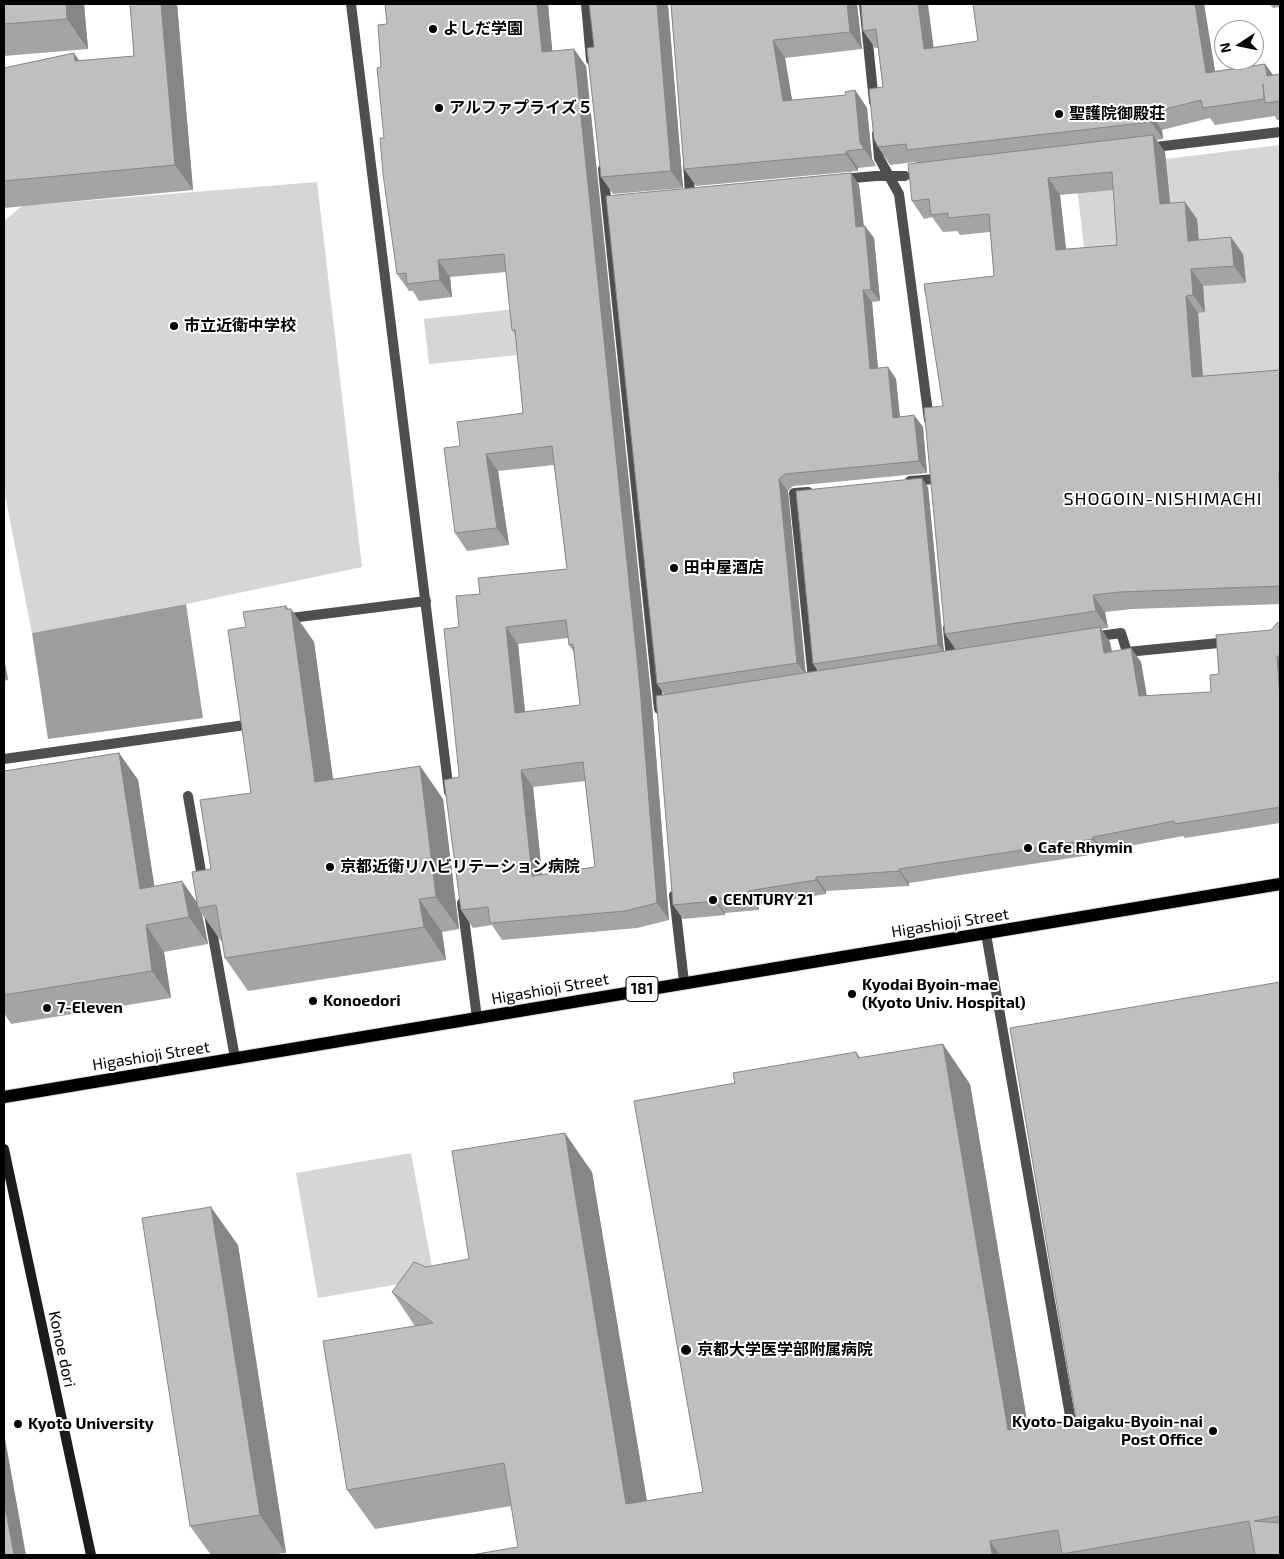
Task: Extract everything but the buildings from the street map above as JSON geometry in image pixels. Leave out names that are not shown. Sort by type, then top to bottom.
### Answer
[{"type":"main road","name":"Higashioji Street","points":[[4,1097],[1280,884]]},
{"type":"street","points":[[351,4],[451,806]]},
{"type":"street","points":[[586,4],[593,73]]},
{"type":"street","points":[[864,4],[879,158],[899,194],[930,430]]},
{"type":"street","points":[[1132,150],[1280,132]]},
{"type":"street","points":[[687,156],[690,194]]},
{"type":"street","points":[[602,162],[611,201],[664,703],[660,723]]},
{"type":"street","points":[[827,181],[876,176],[910,176]]},
{"type":"street","points":[[897,483],[935,479]]},
{"type":"street","points":[[813,679],[794,493],[822,490]]},
{"type":"street","points":[[275,620],[426,601]]},
{"type":"street","points":[[948,618],[951,658]]},
{"type":"street","points":[[1084,638],[1121,633],[1127,652],[1242,641]]},
{"type":"street","points":[[4,759],[245,725]]},
{"type":"street","points":[[188,796],[235,1058]]},
{"type":"street","points":[[673,882],[684,982]]},
{"type":"street","points":[[461,893],[477,1018]]},
{"type":"street","points":[[986,934],[1074,1441]]},
{"type":"street","name":"Konoe dori","points":[[4,1149],[91,1555]]},
{"type":"shaded area","points":[[1280,145],[1280,388],[1102,402],[1075,170]]},
{"type":"shaded area","name":"市立近衛中学校","points":[[317,182],[362,567],[186,604],[32,633],[4,490],[4,221],[22,206]]},
{"type":"shaded area","points":[[515,309],[519,355],[429,364],[424,319]]},
{"type":"shaded area","points":[[186,604],[203,718],[48,739],[32,633]]},
{"type":"shaded area","points":[[411,1153],[434,1278],[318,1298],[296,1173]]},
{"type":"place","name":"よしだ学園","points":[[433,29]]},
{"type":"place","name":"アルファプライズ５","points":[[439,108]]},
{"type":"place","name":"聖護院御殿荘","points":[[1059,114]]},
{"type":"place","name":"市立近衛中学校","points":[[174,326]]},
{"type":"place","name":"田中屋酒店","points":[[674,568]]},
{"type":"place","name":"Cafe Rhymin","points":[[1028,848]]},
{"type":"place","name":"京都近衛リハビリテーション病院","points":[[330,867]]},
{"type":"place","name":"CENTURY 21","points":[[713,900]]},
{"type":"place","name":"Kyodai Byoin-mae (Kyoto Univ. Hospital)","points":[[852,994]]},
{"type":"place","name":"Konoedori","points":[[313,1001]]},
{"type":"place","name":"7-Eleven","points":[[47,1008]]},
{"type":"place","name":"京都大学医学部附属病院","points":[[686,1350]]},
{"type":"place","name":"Kyoto University","points":[[18,1424]]},
{"type":"place","name":"Kyoto-Daigaku-Byoin-nai Post Office","points":[[1213,1431]]},
{"type":"district","name":"SHOGOIN-NISHIMACHI","points":[[1163,499]]}]
